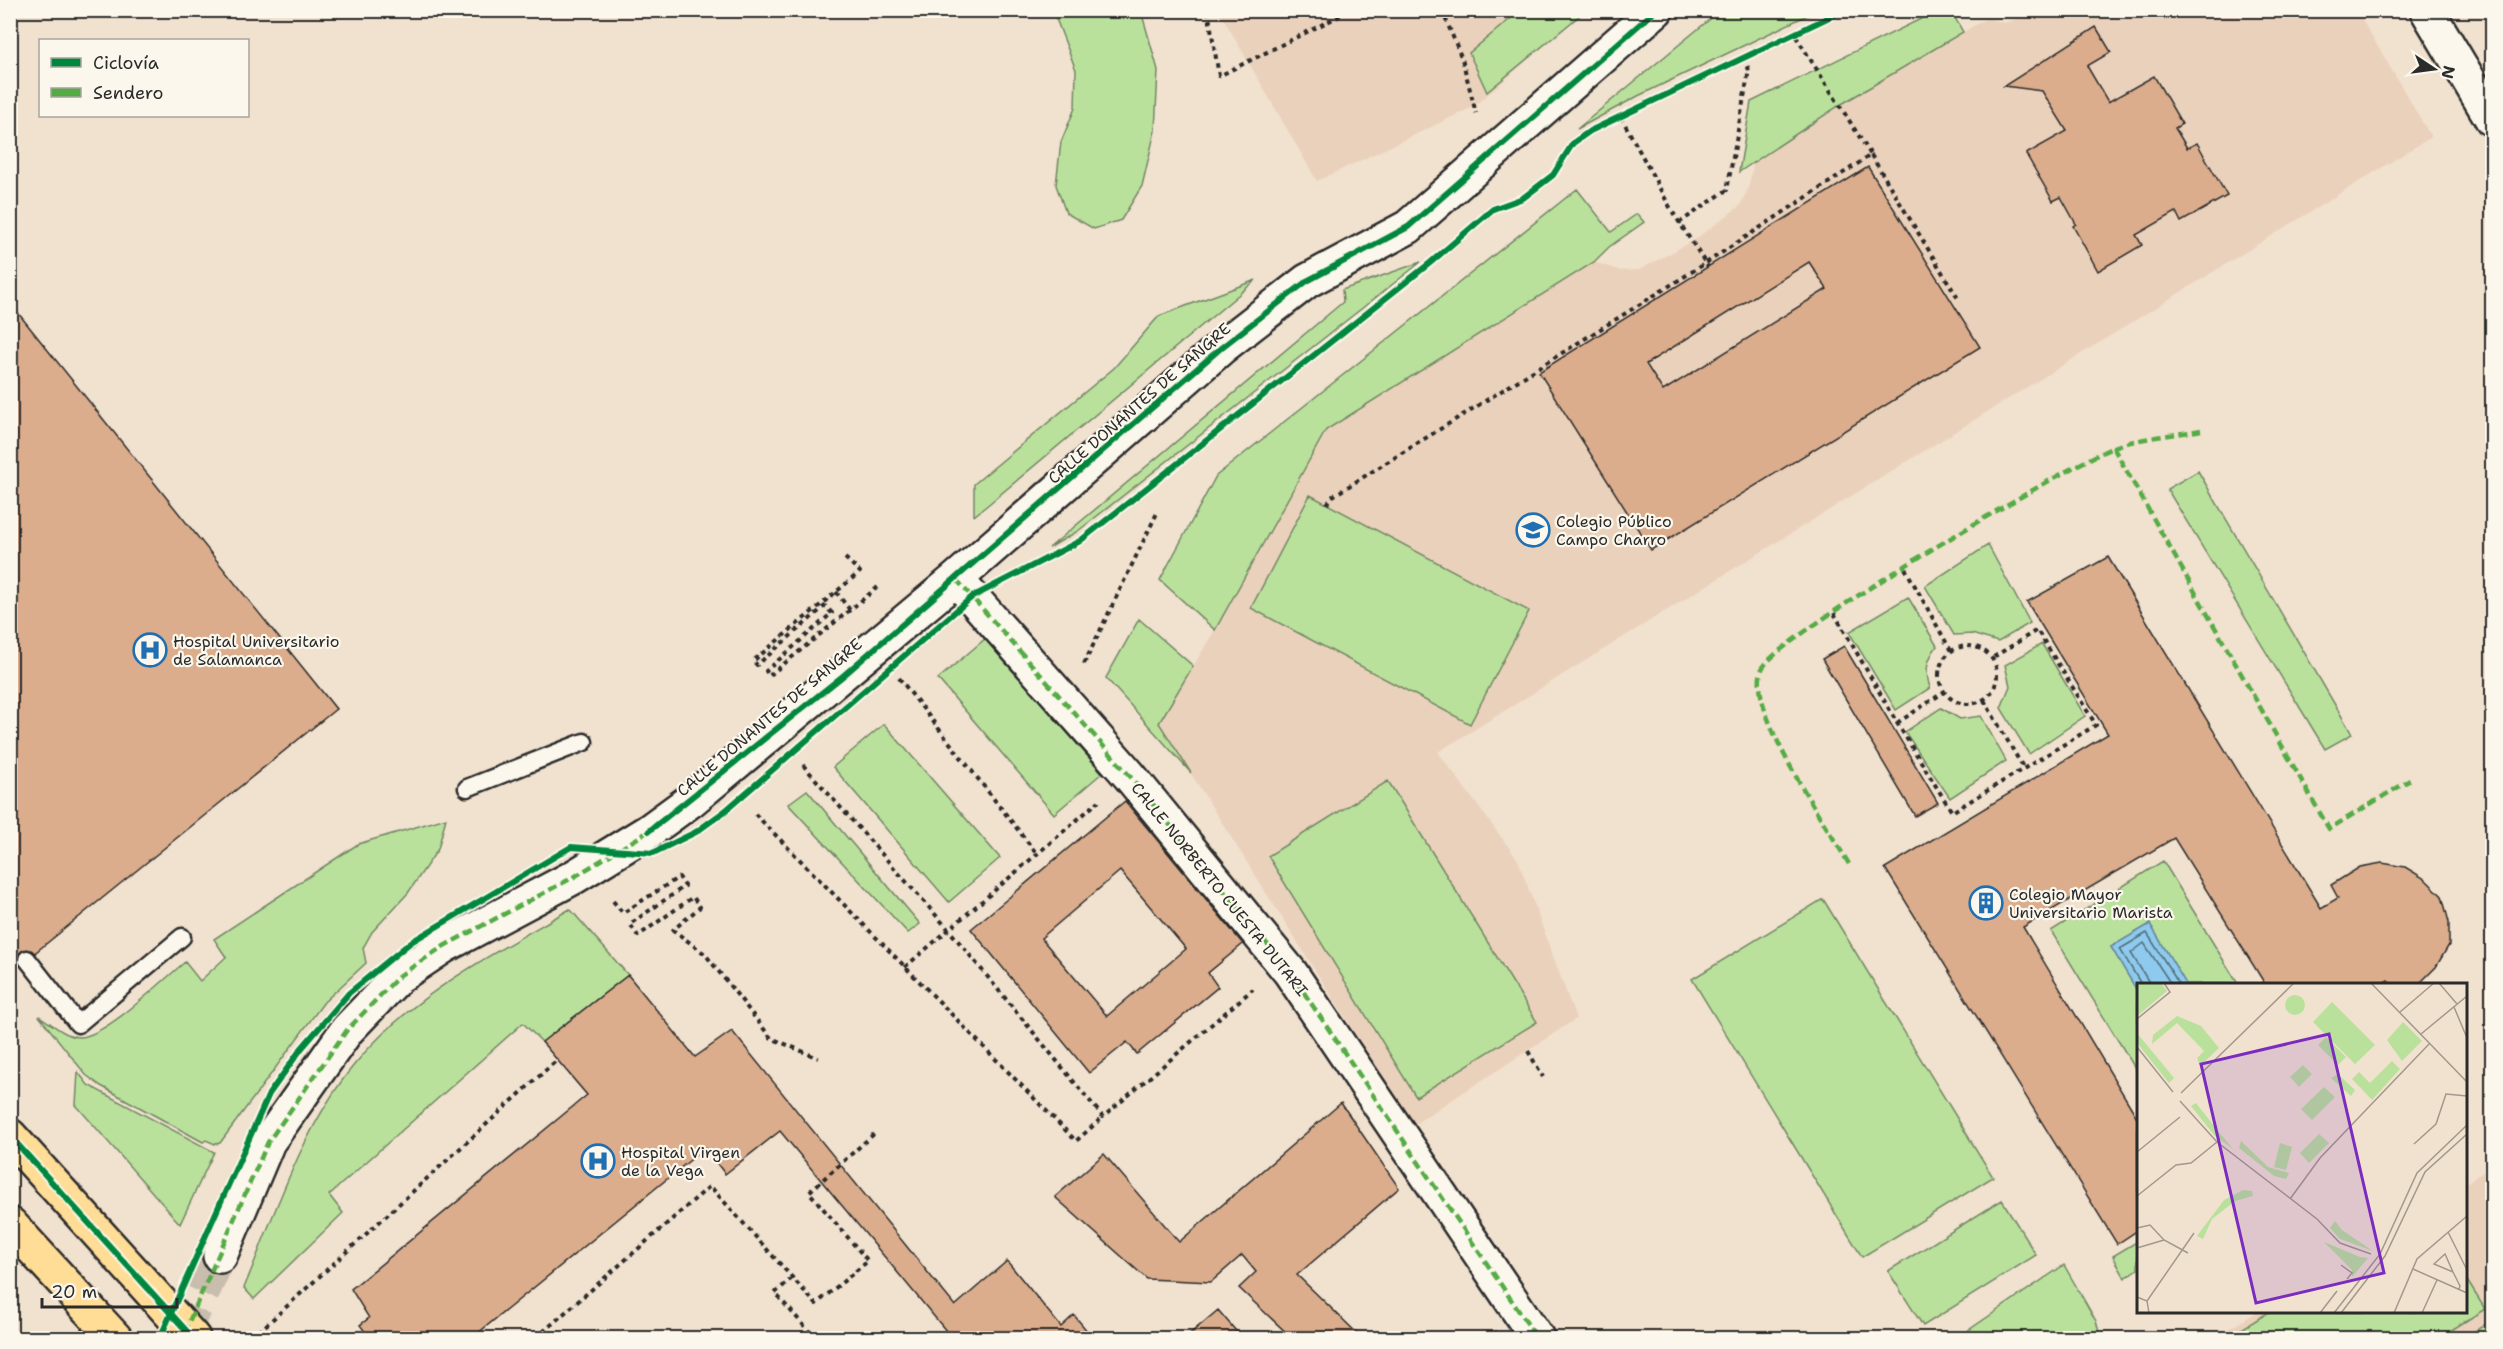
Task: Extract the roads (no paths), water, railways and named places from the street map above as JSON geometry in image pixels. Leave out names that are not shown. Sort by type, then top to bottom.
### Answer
[{"type":"highway","points":[[10,1136],[193,1338]]},
{"type":"highway","points":[[10,1224],[115,1338]]},
{"type":"street","name":"CALLE DONANTES DE SANGRE","points":[[220,1256],[268,1142],[347,1030],[399,976],[444,946],[574,877],[649,831],[690,801],[956,579],[1222,347],[1307,281],[1408,227],[1656,10]]},
{"type":"street","points":[[2427,10],[2493,119]]},
{"type":"street","name":"CALLE NORBERTO CUESTA DUTARI","points":[[956,579],[1129,775],[1284,964],[1537,1338]]},
{"type":"lane","points":[[467,788],[584,742]]},
{"type":"lane","points":[[27,959],[78,1024],[182,937]]},
{"type":"water","points":[[2150,924],[2185,983],[2137,983],[2137,990],[2111,947]]},
{"type":"tunnel","points":[[182,1338],[220,1256]]},
{"type":"place","name":"Colegio Público Campo Charro","points":[[1533,530]]},
{"type":"place","name":"Hospital Universitario de Salamanca","points":[[150,650]]},
{"type":"place","name":"Colegio Mayor Universitario Marista","points":[[1986,903]]},
{"type":"place","name":"Hospital Virgen de la Vega","points":[[598,1161]]}]
